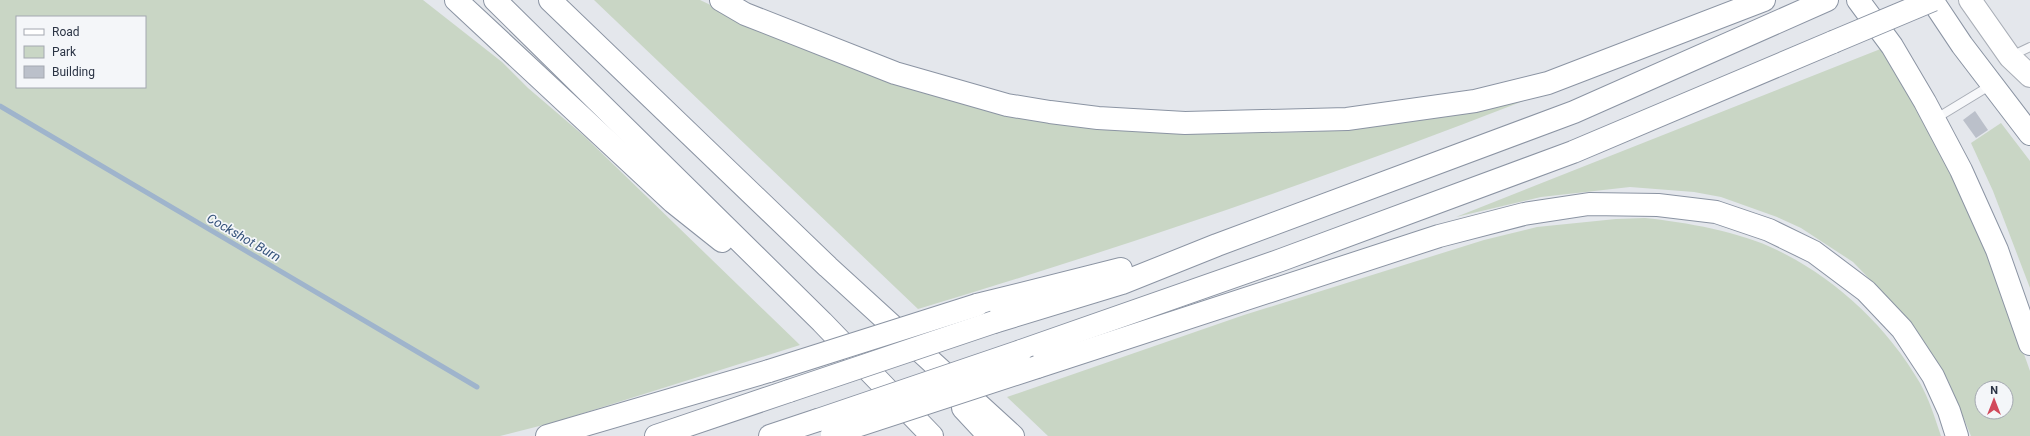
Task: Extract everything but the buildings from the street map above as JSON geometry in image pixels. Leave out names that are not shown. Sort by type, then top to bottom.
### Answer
[{"type":"main road","points":[[456,0],[673,202],[822,322]]},
{"type":"main road","points":[[494,0],[822,322],[932,436]]},
{"type":"main road","points":[[550,0],[828,267],[1013,436]]},
{"type":"main road","points":[[721,0],[745,14],[895,73],[1007,105],[1098,118],[1185,123],[1346,119],[1475,101],[1548,83],[1764,0]]},
{"type":"main road","points":[[1858,0],[1892,46],[1961,170],[1997,250],[2030,344]]},
{"type":"main road","points":[[824,430],[1022,351],[1281,260],[1573,152],[1932,0],[2030,134]]},
{"type":"main road","points":[[1970,0],[2010,57],[2030,76]]},
{"type":"main road","points":[[656,436],[994,322],[1122,283],[1217,245],[1574,112],[1818,4]]},
{"type":"main road","points":[[770,436],[824,430],[1037,367],[1439,236],[1516,216],[1589,204],[1658,205],[1716,212],[1769,230],[1814,252],[1866,290],[1902,329],[1933,376],[1949,410],[1957,436]]},
{"type":"main road","points":[[547,436],[769,371],[977,305],[1217,245]]},
{"type":"main road","points":[[828,267],[990,436]]},
{"type":"lane","points":[[2010,57],[2030,46]]},
{"type":"lane","points":[[1934,120],[1992,84]]},
{"type":"green space","points":[[0,0],[423,0],[502,62],[528,88],[583,135],[800,345],[555,422],[500,436],[0,436]]},
{"type":"green space","points":[[594,0],[700,0],[804,49],[912,89],[1139,130],[1197,134],[1312,132],[1369,127],[1426,118],[1539,95],[1462,125],[1308,181],[1153,235],[918,309]]},
{"type":"green space","points":[[1883,48],[1913,94],[1985,244],[2030,371],[2030,436],[1971,436],[1947,378],[1914,327],[1896,306],[1853,262],[1801,228],[1777,217],[1721,197],[1694,192],[1630,187],[1541,197],[1456,217]]},
{"type":"green space","points":[[2001,123],[2030,161],[2030,288],[1993,191],[1971,143]]},
{"type":"green space","points":[[1645,218],[1695,225],[1747,238],[1777,250],[1798,261],[1839,289],[1876,323],[1907,362],[1923,389],[1932,409],[1941,436],[1048,436],[1007,397],[1244,315],[1484,240],[1537,227],[1616,219]]},
{"type":"waterway","name":"Cockshot Burn","points":[[0,106],[477,387]]}]
